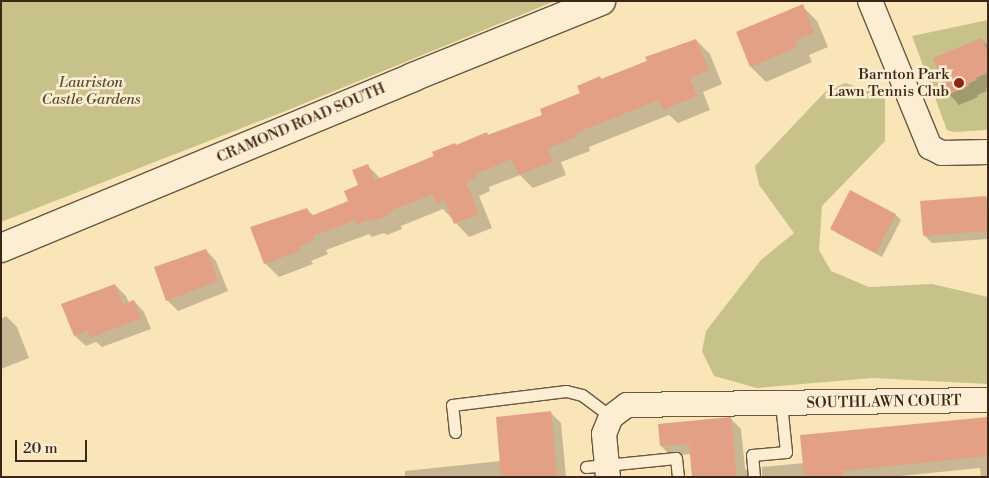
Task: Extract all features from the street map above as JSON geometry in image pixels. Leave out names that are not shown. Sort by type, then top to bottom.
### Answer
[{"type":"street","name":"CRAMOND ROAD SOUTH","points":[[1,248],[412,77],[601,1]]},
{"type":"street","points":[[870,1],[930,147],[942,153],[988,152]]},
{"type":"street","name":"SOUTHLAWN COURT","points":[[611,417],[627,405],[988,400]]},
{"type":"street","points":[[600,470],[604,434],[611,417]]},
{"type":"lane","points":[[455,432],[452,405],[566,391],[582,395],[611,417]]},
{"type":"lane","points":[[754,477],[752,455],[786,452],[781,403]]},
{"type":"lane","points":[[600,470],[676,458],[678,477]]},
{"type":"green space","name":"Lauriston Castle Gardens","points":[[1,1],[555,1],[283,112],[1,222]]},
{"type":"green space","name":"Barnton Park Lawn Tennis Club","points":[[988,20],[988,130],[954,132],[947,130],[912,36]]},
{"type":"green space","points":[[845,83],[885,95],[885,141],[822,206],[819,250],[831,271],[869,287],[932,284],[988,297],[988,384],[872,378],[757,388],[714,376],[702,351],[706,331],[761,260],[794,233],[759,185],[755,166],[825,92]]},
{"type":"building","points":[[803,4],[814,33],[795,40],[798,47],[750,67],[736,32]]},
{"type":"building","points":[[982,38],[988,52],[988,73],[976,78],[977,80],[968,84],[969,86],[948,95],[933,58]]},
{"type":"building","points":[[696,39],[709,70],[690,78],[697,96],[663,110],[659,100],[576,133],[577,137],[548,148],[553,162],[518,175],[512,159],[476,174],[477,177],[466,182],[479,214],[454,224],[445,201],[436,204],[433,194],[388,212],[389,215],[372,222],[371,219],[358,224],[356,220],[313,236],[315,240],[298,247],[300,251],[264,264],[250,227],[307,208],[311,216],[348,201],[344,191],[358,185],[352,170],[368,164],[375,180],[434,156],[432,152],[455,143],[456,145],[487,132],[488,135],[542,115],[540,109],[580,93],[577,86],[600,76],[601,79],[647,61],[645,57]]},
{"type":"building","points":[[850,190],[896,214],[876,253],[830,229]]},
{"type":"building","points":[[986,196],[988,231],[923,236],[920,201]]},
{"type":"building","points":[[206,249],[218,281],[166,301],[154,267]]},
{"type":"building","points":[[115,284],[123,304],[134,300],[141,318],[90,338],[88,331],[74,336],[61,304]]},
{"type":"building","points":[[551,411],[557,477],[501,477],[496,417]]},
{"type":"building","points":[[731,417],[737,477],[692,477],[689,444],[660,446],[658,424]]},
{"type":"building","points":[[988,417],[988,456],[842,471],[843,477],[804,477],[800,435]]},
{"type":"place","name":"Barnton Park Lawn Tennis Club","points":[[959,83]]}]
